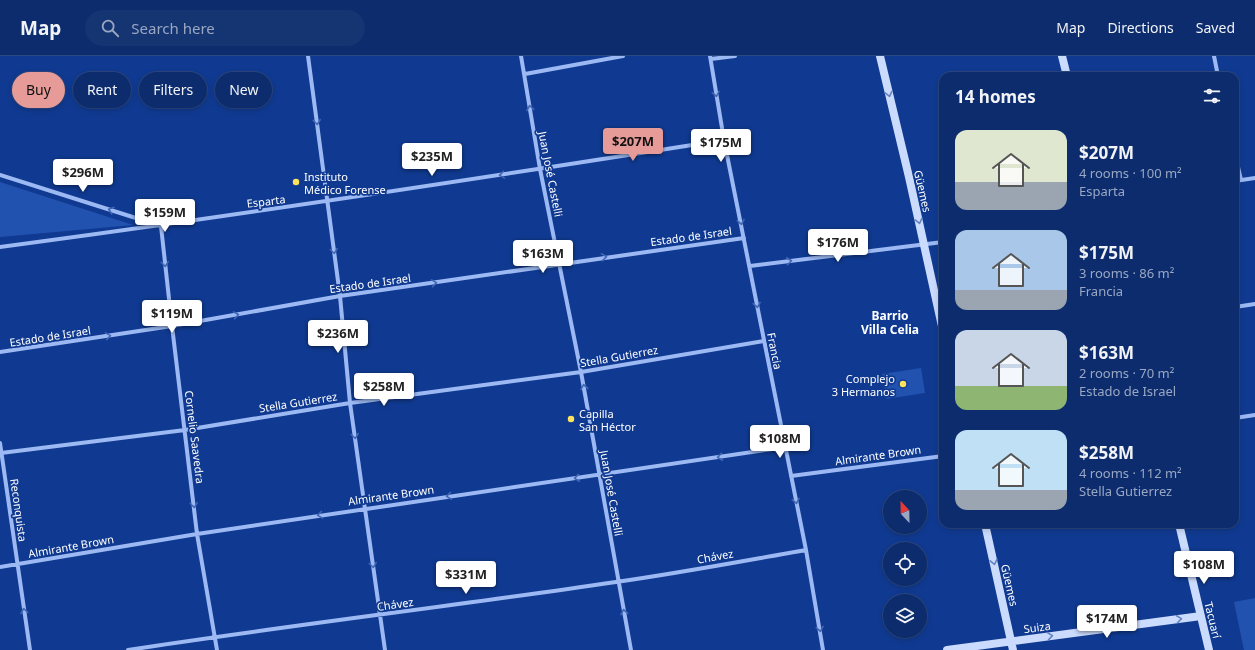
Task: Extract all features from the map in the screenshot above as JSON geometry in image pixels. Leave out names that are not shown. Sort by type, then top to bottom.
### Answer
[{"type":"street","points":[[308,56],[340,296],[350,403],[385,650]]},
{"type":"street","name":"Juan José Castelli","points":[[521,56],[540,169],[581,372],[631,650]]},
{"type":"street","points":[[525,74],[623,56]]},
{"type":"street","points":[[710,58],[735,56]]},
{"type":"street","name":"Güemes","points":[[880,56],[939,313]]},
{"type":"street","points":[[1062,56],[1066,72]]},
{"type":"street","points":[[1214,56],[1217,72]]},
{"type":"street","name":"Francia","points":[[710,58],[724,140],[792,476],[823,650]]},
{"type":"street","name":"Esparta","points":[[0,246],[161,226],[232,214],[327,202],[724,140]]},
{"type":"street","points":[[1239,171],[1241,180],[1255,178]]},
{"type":"street","points":[[0,175],[161,226]]},
{"type":"street","name":"Cornelio Saavedra","points":[[161,226],[197,534],[217,650]]},
{"type":"street","name":"Estado de Israel","points":[[0,352],[172,326],[340,296],[744,238]]},
{"type":"street","points":[[750,266],[939,242]]},
{"type":"street","points":[[1239,306],[1255,304]]},
{"type":"street","name":"Stella Gutierrez","points":[[1,453],[184,430],[350,403],[581,372],[764,341]]},
{"type":"street","points":[[1239,417],[1255,415]]},
{"type":"street","name":"Reconquista","points":[[0,444],[30,650]]},
{"type":"street","name":"Almirante Brown","points":[[0,567],[365,508],[786,447]]},
{"type":"street","name":"Almirante Brown","points":[[792,476],[939,457]]},
{"type":"street","name":"Güemes","points":[[987,528],[1013,650]]},
{"type":"street","name":"Tacuarí","points":[[1180,528],[1209,650]]},
{"type":"street","name":"Chávez","points":[[128,650],[618,582],[806,550]]},
{"type":"street","name":"Suiza","points":[[947,650],[1200,616]]},
{"type":"shaded area","points":[[0,182],[133,225],[0,237]]},
{"type":"shaded area","name":"Complejo 3 Hermanos","points":[[921,368],[925,393],[886,399],[882,374]]},
{"type":"shaded area","points":[[1255,598],[1255,650],[1244,650],[1234,602]]},
{"type":"place","name":"Instituto Médico Forense","points":[[296,182]]},
{"type":"place","name":"Complejo 3 Hermanos","points":[[903,384]]},
{"type":"place","name":"Capilla San Héctor","points":[[571,419]]},
{"type":"district","name":"Barrio Villa Celia","points":[[890,322]]}]
